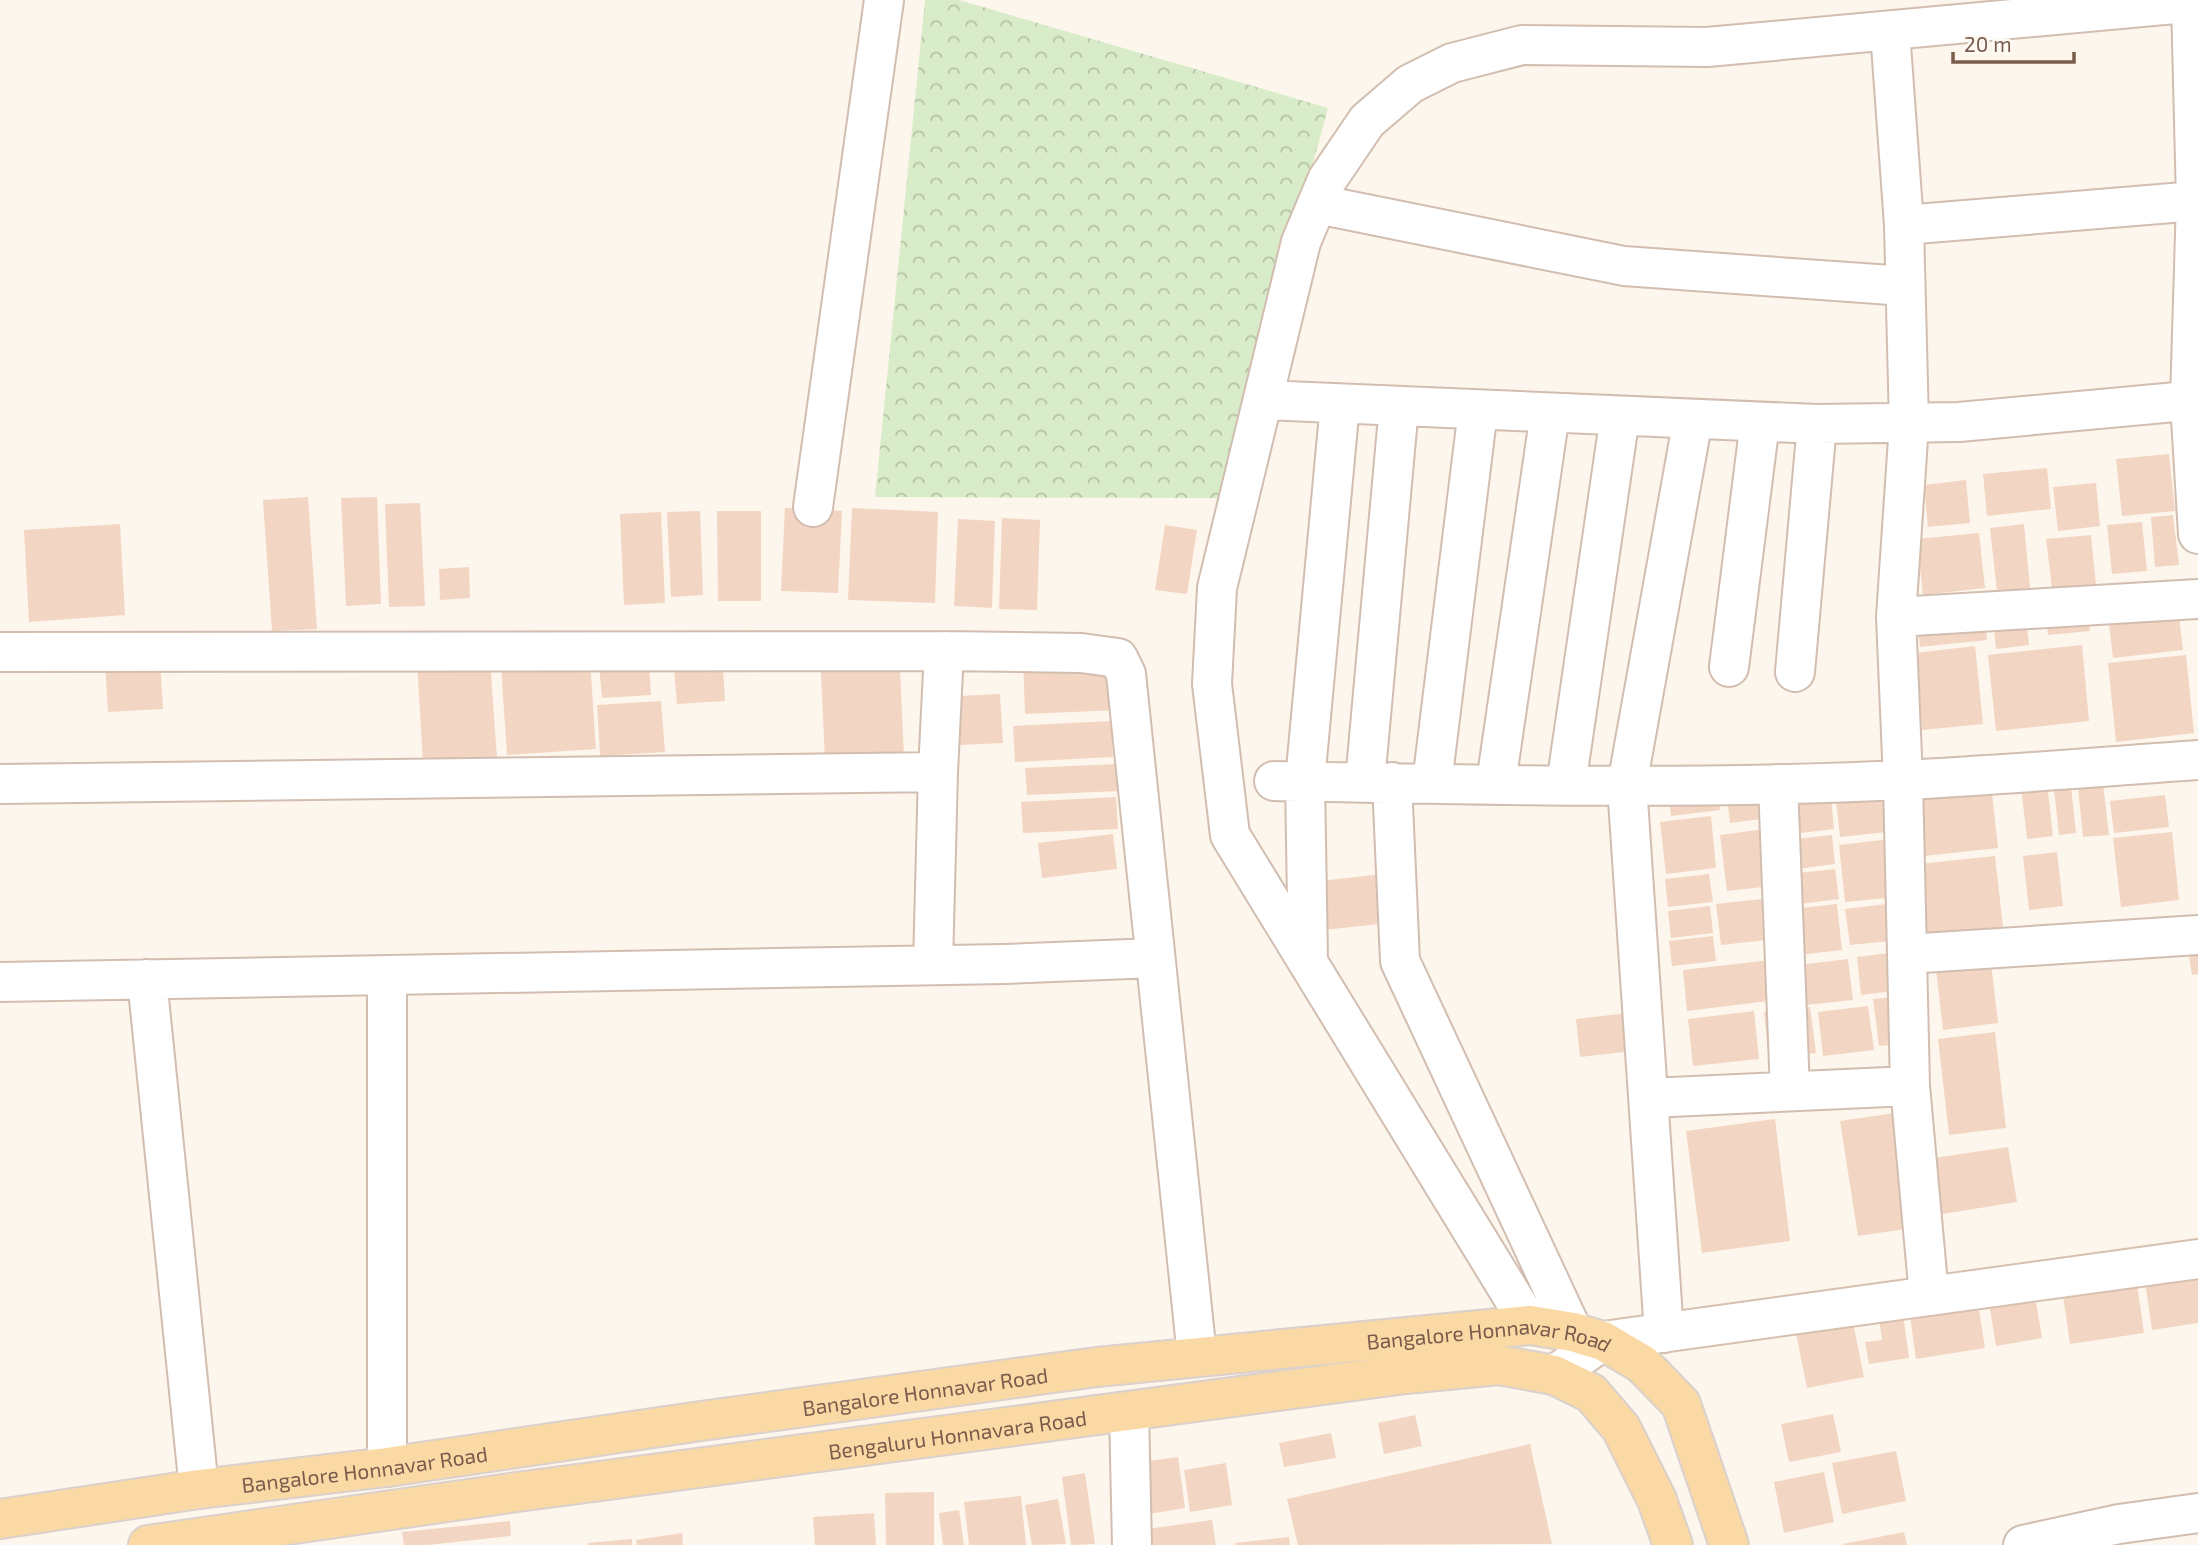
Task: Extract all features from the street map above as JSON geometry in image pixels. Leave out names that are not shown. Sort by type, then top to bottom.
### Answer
[{"type":"main road","name":"Bangalore Honnavar Road","points":[[0,1518],[199,1489],[387,1468],[694,1422],[1097,1367],[1530,1325],[1588,1337],[1642,1364],[1681,1404],[1729,1545]]},
{"type":"main road","name":"Bengaluru Honnavara Road","points":[[148,1545],[510,1493],[1406,1374],[1499,1365],[1554,1375],[1591,1393],[1621,1428],[1657,1500],[1673,1545]]},
{"type":"street","points":[[813,507],[884,0]]},
{"type":"street","points":[[1530,1325],[1230,835],[1212,684],[1217,588],[1301,242],[1327,180],[1367,121],[1410,84],[1452,62],[1522,45],[1707,47],[2193,2],[2196,201],[2194,400],[2198,534]]},
{"type":"street","points":[[1890,30],[1904,225],[1909,424],[1896,617],[1903,780],[1910,1086],[1929,1296]]},
{"type":"street","points":[[1904,225],[2196,201]]},
{"type":"street","points":[[1317,204],[1624,266],[1905,286]]},
{"type":"street","points":[[1264,400],[1760,422],[1909,424],[1959,422],[2194,400]]},
{"type":"street","points":[[1308,963],[1289,781],[1340,404]]},
{"type":"street","points":[[1399,406],[1379,782],[1399,961],[1588,1337]]},
{"type":"street","points":[[1432,783],[1478,410]]},
{"type":"street","points":[[1496,783],[1549,413]]},
{"type":"street","points":[[1566,785],[1620,416]]},
{"type":"street","points":[[1664,1334],[1627,785],[1693,419]]},
{"type":"street","points":[[1729,667],[1760,422]]},
{"type":"street","points":[[1795,672],[1817,424]]},
{"type":"street","points":[[1896,617],[2198,599]]},
{"type":"street","points":[[933,965],[944,651]]},
{"type":"street","points":[[0,652],[944,651],[1081,653],[1118,658],[1126,674],[1197,1356]]},
{"type":"street","points":[[1289,781],[1566,785],[1778,784],[1903,780],[2198,760]]},
{"type":"street","points":[[0,784],[938,772]]},
{"type":"street","points":[[1778,784],[1790,1091]]},
{"type":"street","points":[[1908,954],[2198,935]]},
{"type":"street","points":[[0,982],[933,965],[1156,958]]},
{"type":"street","points":[[387,975],[387,1468]]},
{"type":"street","points":[[147,979],[199,1489]]},
{"type":"street","points":[[1649,1098],[1910,1086]]},
{"type":"street","points":[[1554,1375],[1588,1337],[1664,1334],[2198,1259]]},
{"type":"street","points":[[1129,1412],[1132,1545]]},
{"type":"street","points":[[2024,1545],[2119,1535],[2198,1513]]},
{"type":"green space","points":[[925,0],[959,0],[1328,108],[1221,498],[875,497]]},
{"type":"building","points":[[2169,454],[2175,511],[2122,516],[2116,459]]},
{"type":"building","points":[[2047,468],[2051,509],[1987,516],[1983,474]]},
{"type":"building","points":[[1966,480],[1970,523],[1928,527],[1924,485]]},
{"type":"building","points":[[2096,483],[2100,526],[2058,531],[2053,487]]},
{"type":"building","points":[[308,497],[317,629],[272,631],[263,500]]},
{"type":"building","points":[[377,497],[381,604],[346,606],[341,498]]},
{"type":"building","points":[[420,503],[425,606],[389,607],[385,504]]},
{"type":"building","points":[[785,508],[842,511],[838,593],[781,591]]},
{"type":"building","points":[[852,508],[938,512],[935,603],[848,600]]},
{"type":"building","points":[[700,511],[703,595],[671,597],[667,512]]},
{"type":"building","points":[[717,511],[761,511],[761,601],[718,601]]},
{"type":"building","points":[[661,512],[665,603],[624,605],[620,514]]},
{"type":"building","points":[[2173,515],[2179,565],[2155,567],[2151,517]]},
{"type":"building","points":[[1002,518],[1040,520],[1037,610],[999,609]]},
{"type":"building","points":[[958,519],[995,521],[992,608],[954,606]]},
{"type":"building","points":[[2142,522],[2147,571],[2112,574],[2107,525]]},
{"type":"building","points":[[120,524],[125,615],[29,622],[24,530]]},
{"type":"building","points":[[2024,524],[2030,588],[1997,592],[1990,528]]},
{"type":"building","points":[[1165,525],[1197,530],[1187,594],[1155,590]]},
{"type":"building","points":[[1979,533],[1985,588],[1923,595],[1917,539]]},
{"type":"building","points":[[2091,535],[2096,585],[2052,589],[2046,539]]},
{"type":"building","points":[[469,567],[470,598],[440,600],[439,569]]},
{"type":"building","points":[[2175,583],[2183,650],[2113,658],[2105,590]]},
{"type":"building","points":[[2086,596],[2090,631],[2048,635],[2044,600]]},
{"type":"building","points":[[2024,604],[2029,645],[1996,649],[1992,607]]},
{"type":"building","points":[[1984,606],[1987,640],[1920,647],[1917,613]]},
{"type":"building","points":[[2082,645],[2089,721],[1996,731],[1988,655]]},
{"type":"building","points":[[1975,646],[1983,724],[1922,730],[1915,653]]},
{"type":"building","points":[[899,647],[904,757],[825,761],[820,651]]},
{"type":"building","points":[[722,654],[725,701],[677,704],[673,658]]},
{"type":"building","points":[[1116,654],[1119,710],[1025,714],[1023,658]]},
{"type":"building","points":[[2186,655],[2194,733],[2116,742],[2108,663]]},
{"type":"building","points":[[490,658],[497,758],[423,763],[417,662]]},
{"type":"building","points":[[160,659],[163,709],[108,712],[105,663]]},
{"type":"building","points":[[590,660],[596,749],[507,755],[501,666]]},
{"type":"building","points":[[649,661],[651,695],[602,698],[599,665]]},
{"type":"building","points":[[1000,694],[1003,743],[941,746],[939,697]]},
{"type":"building","points":[[661,701],[665,752],[600,756],[597,705]]},
{"type":"building","points":[[1111,721],[1113,757],[1015,762],[1013,726]]},
{"type":"building","points":[[1117,764],[1119,791],[1027,795],[1025,768]]},
{"type":"building","points":[[2069,769],[2076,833],[2059,835],[2052,771]]},
{"type":"building","points":[[1771,774],[1776,817],[1730,823],[1725,780]]},
{"type":"building","points":[[2046,774],[2053,836],[2027,839],[2020,778]]},
{"type":"building","points":[[2102,775],[2109,835],[2083,837],[2077,778]]},
{"type":"building","points":[[1990,776],[1998,848],[1915,857],[1907,785]]},
{"type":"building","points":[[1829,777],[1834,829],[1784,835],[1778,782]]},
{"type":"building","points":[[1890,777],[1896,831],[1840,837],[1834,783]]},
{"type":"building","points":[[1717,778],[1720,810],[1671,816],[1667,784]]},
{"type":"building","points":[[2165,795],[2169,827],[2114,833],[2110,801]]},
{"type":"building","points":[[1116,797],[1118,829],[1023,833],[1021,802]]},
{"type":"building","points":[[1711,816],[1716,868],[1666,874],[1660,822]]},
{"type":"building","points":[[1765,829],[1772,886],[1727,891],[1720,835]]},
{"type":"building","points":[[2172,832],[2179,900],[2121,907],[2113,838]]},
{"type":"building","points":[[1113,834],[1117,869],[1042,878],[1038,843]]},
{"type":"building","points":[[1832,835],[1835,864],[1789,870],[1786,840]]},
{"type":"building","points":[[1891,839],[1897,897],[1845,902],[1839,845]]},
{"type":"building","points":[[2057,852],[2063,906],[2029,910],[2023,856]]},
{"type":"building","points":[[1995,856],[2003,927],[1918,937],[1910,865]]},
{"type":"building","points":[[1835,869],[1839,899],[1785,906],[1781,875]]},
{"type":"building","points":[[1384,874],[1389,923],[1324,930],[1319,881]]},
{"type":"building","points":[[1709,874],[1713,902],[1668,907],[1665,879]]},
{"type":"building","points":[[1771,898],[1776,939],[1721,945],[1716,904]]},
{"type":"building","points":[[1895,903],[1900,940],[1850,945],[1845,909]]},
{"type":"building","points":[[1837,904],[1842,950],[1789,956],[1784,910]]},
{"type":"building","points":[[1710,906],[1713,933],[1671,938],[1668,911]]},
{"type":"building","points":[[2198,934],[2198,974],[2192,975],[2186,935]]},
{"type":"building","points":[[1713,936],[1716,961],[1672,966],[1669,941]]},
{"type":"building","points":[[1988,937],[1998,1023],[1943,1030],[1933,943]]},
{"type":"building","points":[[1889,953],[1893,991],[1861,995],[1857,957]]},
{"type":"building","points":[[1848,959],[1853,1000],[1787,1007],[1782,967]]},
{"type":"building","points":[[1771,960],[1776,1000],[1687,1011],[1683,970]]},
{"type":"building","points":[[1915,995],[1921,1042],[1879,1046],[1873,999]]},
{"type":"building","points":[[1868,1006],[1874,1050],[1823,1056],[1818,1012]]},
{"type":"building","points":[[1810,1007],[1816,1053],[1769,1059],[1764,1012]]},
{"type":"building","points":[[1646,1011],[1651,1049],[1580,1057],[1576,1019]]},
{"type":"building","points":[[1754,1011],[1759,1059],[1693,1066],[1688,1019]]},
{"type":"building","points":[[1995,1032],[2006,1128],[1949,1135],[1938,1039]]},
{"type":"building","points":[[1908,1111],[1926,1226],[1858,1236],[1840,1121]]},
{"type":"building","points":[[1775,1119],[1790,1241],[1702,1253],[1686,1131]]},
{"type":"building","points":[[2008,1147],[2017,1202],[1930,1216],[1921,1160]]},
{"type":"building","points":[[2198,1273],[2198,1323],[2152,1330],[2145,1282]]},
{"type":"building","points":[[2136,1277],[2144,1333],[2070,1344],[2062,1289]]},
{"type":"building","points":[[2034,1290],[2042,1338],[1996,1346],[1988,1297]]},
{"type":"building","points":[[1977,1298],[1985,1348],[1916,1359],[1909,1309]]},
{"type":"building","points":[[1903,1314],[1909,1358],[1869,1364],[1865,1342],[1882,1340],[1879,1318]]},
{"type":"building","points":[[1853,1322],[1864,1377],[1807,1388],[1796,1333]]},
{"type":"building","points":[[1833,1414],[1841,1452],[1789,1462],[1781,1424]]},
{"type":"building","points":[[1415,1415],[1422,1446],[1384,1454],[1378,1423]]},
{"type":"building","points":[[1331,1433],[1336,1458],[1284,1467],[1279,1443]]},
{"type":"building","points":[[1530,1444],[1552,1544],[1298,1545],[1287,1499]]},
{"type":"building","points":[[1896,1451],[1906,1501],[1842,1514],[1832,1463]]},
{"type":"building","points":[[1178,1457],[1185,1508],[1143,1515],[1135,1463]]},
{"type":"building","points":[[1226,1463],[1232,1505],[1190,1512],[1184,1470]]},
{"type":"building","points":[[1824,1472],[1834,1522],[1784,1533],[1774,1482]]},
{"type":"building","points":[[1085,1473],[1095,1544],[1071,1545],[1062,1477]]},
{"type":"building","points":[[934,1492],[934,1545],[886,1545],[885,1493]]},
{"type":"building","points":[[1021,1496],[1026,1545],[969,1545],[964,1502]]},
{"type":"building","points":[[1058,1499],[1066,1544],[1032,1545],[1025,1505]]},
{"type":"building","points":[[959,1510],[964,1545],[943,1545],[939,1513]]},
{"type":"building","points":[[874,1513],[876,1545],[815,1545],[813,1517]]},
{"type":"building","points":[[1212,1520],[1216,1545],[1150,1545],[1147,1529]]},
{"type":"building","points":[[510,1521],[511,1536],[404,1545],[402,1532]]},
{"type":"building","points":[[1904,1532],[1907,1545],[1843,1545],[1843,1544]]},
{"type":"building","points":[[682,1533],[683,1545],[637,1545],[636,1540]]},
{"type":"building","points":[[1289,1537],[1290,1545],[1235,1545],[1235,1543]]},
{"type":"building","points":[[632,1539],[632,1545],[588,1545],[588,1543]]}]
